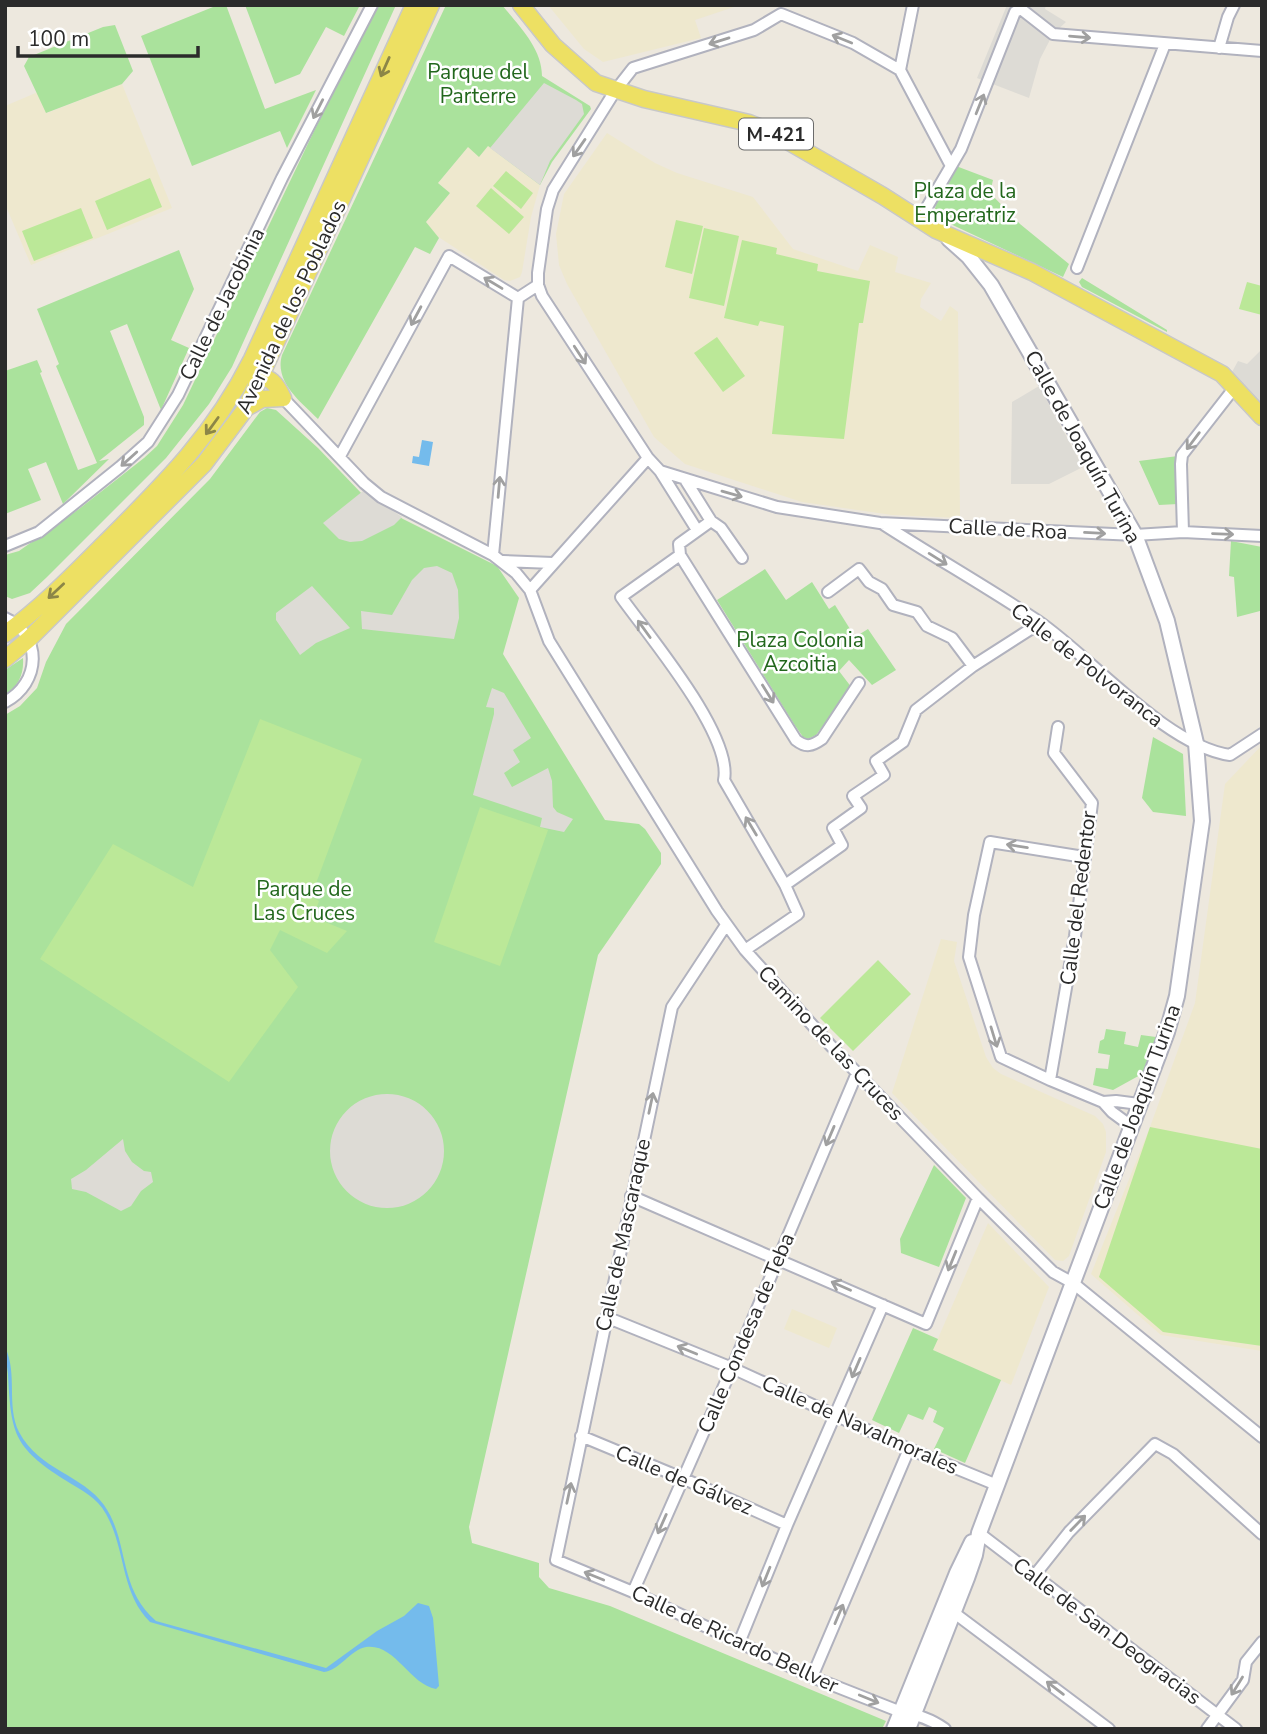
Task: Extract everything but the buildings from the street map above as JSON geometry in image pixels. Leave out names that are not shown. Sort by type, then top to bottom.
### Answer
[{"type":"main road","name":"Avenida de los Poblados","points":[[9,626],[57,591],[164,483],[195,449],[236,392],[414,5]]},
{"type":"main road","name":"Avenida de los Poblados","points":[[5,659],[29,639],[197,472],[246,408],[431,5]]},
{"type":"main road","name":"M-421","points":[[521,5],[553,45],[596,83],[615,91],[749,123],[772,132],[936,230],[1008,260],[1222,374],[1262,417]]},
{"type":"main road","name":"Calle de Joaquín Turina","points":[[894,1729],[908,1713],[953,1612],[975,1555],[979,1533],[1167,1032],[1177,996],[1202,821],[1196,743],[1167,621],[1135,535],[987,279],[956,244],[936,230]]},
{"type":"main road","points":[[236,392],[251,379],[262,376],[277,385],[283,398],[262,399],[246,408]]},
{"type":"main road","name":"Calle de Joaquín Turina","points":[[908,1729],[908,1713],[957,1573],[968,1548],[979,1533]]},
{"type":"street","name":"Calle de Jacobinia","points":[[5,546],[39,532],[120,467],[148,442],[163,422],[282,178],[372,5]]},
{"type":"street","points":[[900,70],[912,5]]},
{"type":"street","points":[[1220,48],[1234,5]]},
{"type":"street","points":[[920,219],[961,149],[1015,12],[1021,9],[1053,34],[1262,51]]},
{"type":"street","points":[[697,530],[548,306],[538,285],[547,209],[553,190],[615,91],[632,68],[754,30],[783,10],[853,43],[900,70],[951,166]]},
{"type":"street","points":[[1077,268],[1165,44]]},
{"type":"street","points":[[340,456],[449,256],[518,298]]},
{"type":"street","points":[[518,298],[538,285]]},
{"type":"street","points":[[493,555],[518,298]]},
{"type":"street","points":[[1183,532],[1182,455],[1235,387]]},
{"type":"street","points":[[283,398],[381,497],[503,561],[553,563]]},
{"type":"street","points":[[530,590],[649,458]]},
{"type":"street","name":"Calle de Roa","points":[[660,471],[778,507],[880,523],[1135,535],[1183,532],[1262,536]]},
{"type":"street","points":[[686,481],[711,522],[721,528],[741,558]]},
{"type":"street","points":[[711,522],[680,544],[680,555],[796,740],[803,745],[813,745],[821,739],[859,682]]},
{"type":"street","name":"Calle de Polvoranca","points":[[880,523],[1040,623],[1171,731],[1217,753],[1230,755],[1262,734]]},
{"type":"street","points":[[680,555],[621,597],[704,713],[726,770],[724,780],[785,885],[797,914],[745,950]]},
{"type":"street","name":"Camino de las Cruces","points":[[503,561],[530,590],[549,641],[726,925],[745,950],[857,1073],[1053,1272],[1073,1283],[1262,1437]]},
{"type":"street","points":[[828,592],[859,569],[869,582],[882,589],[893,605],[918,612],[927,626],[952,638],[973,666]]},
{"type":"street","points":[[785,885],[842,845],[833,828],[861,808],[853,796],[884,775],[876,761],[903,741],[916,710],[973,666],[1040,623]]},
{"type":"street","points":[[5,702],[19,693],[30,675],[33,656],[29,639],[9,626]]},
{"type":"street","name":"Calle del Redentor","points":[[1050,1080],[1075,936],[1093,803],[1054,753],[1058,727]]},
{"type":"street","points":[[1084,857],[990,842],[974,915],[969,957],[1000,1057],[1103,1102],[1131,1126]]},
{"type":"street","name":"Calle de Mascaraque","points":[[556,1560],[672,1007],[726,925]]},
{"type":"street","name":"Calle Condesa de Teba","points":[[633,1592],[732,1368],[857,1073]]},
{"type":"street","points":[[1103,1102],[1139,1104]]},
{"type":"street","points":[[631,1196],[926,1324],[978,1198]]},
{"type":"street","points":[[739,1643],[883,1305]]},
{"type":"street","name":"Calle de Navalmorales","points":[[606,1317],[732,1368],[835,1416],[997,1485]]},
{"type":"street","name":"Calle de Gálvez","points":[[581,1436],[787,1525]]},
{"type":"street","points":[[1034,1576],[1069,1532],[1155,1444],[1173,1454],[1262,1534]]},
{"type":"street","points":[[813,1676],[909,1448]]},
{"type":"street","name":"Calle de San Deogracias","points":[[979,1533],[1236,1729]]},
{"type":"street","name":"Calle de Ricardo Bellver","points":[[556,1560],[633,1592],[813,1676],[933,1720],[945,1729]]},
{"type":"street","points":[[953,1612],[1109,1729]]},
{"type":"street","points":[[1207,1729],[1243,1680],[1246,1662],[1262,1642]]},
{"type":"shaded area","points":[[548,5],[740,5],[695,20],[701,38],[603,62],[584,49]]},
{"type":"shaded area","points":[[1007,5],[1046,5],[1045,9],[1066,22],[1053,34],[1040,59],[1029,98],[977,78]]},
{"type":"shaded area","points":[[544,83],[582,104],[584,114],[550,161],[540,185],[490,148]]},
{"type":"shaded area","points":[[122,84],[172,208],[31,265],[5,204],[5,106],[38,92],[47,113]]},
{"type":"shaded area","points":[[607,133],[655,163],[677,173],[753,197],[793,249],[858,271],[870,245],[898,257],[895,272],[931,283],[921,299],[920,307],[941,321],[950,306],[958,312],[960,518],[892,515],[802,502],[685,464],[654,437],[567,284],[559,265],[556,234],[564,194]]},
{"type":"shaded area","points":[[488,146],[540,185],[531,217],[522,272],[520,277],[510,281],[504,280],[437,236],[426,222],[450,193],[438,183],[468,147]]},
{"type":"shaded area","points":[[1262,349],[1262,407],[1232,372],[1238,361],[1247,364]]},
{"type":"shaded area","points":[[1039,386],[1083,467],[1049,484],[1011,484],[1012,402]]},
{"type":"shaded area","points":[[363,491],[402,517],[394,525],[362,541],[339,539],[323,523]]},
{"type":"shaded area","points":[[437,566],[452,573],[458,590],[459,618],[454,639],[362,629],[361,611],[392,615],[412,580],[424,568]]},
{"type":"shaded area","points":[[312,586],[350,628],[316,643],[300,655],[276,620],[276,613]]},
{"type":"shaded area","points":[[492,688],[504,693],[531,738],[513,750],[520,762],[504,773],[512,787],[548,768],[552,781],[553,807],[557,812],[573,819],[564,832],[540,827],[542,818],[473,795],[494,714],[494,708],[486,707]]},
{"type":"shaded area","points":[[1262,745],[1262,1351],[1161,1335],[1091,1274],[1150,1127],[1195,1003],[1225,784]]},
{"type":"shaded area","points":[[941,939],[957,942],[954,961],[986,1057],[993,1068],[1095,1116],[1103,1124],[1106,1132],[1106,1152],[1069,1256],[1063,1261],[1055,1260],[892,1093]]},
{"type":"shaded area","points":[[387,1094],[409,1099],[427,1111],[439,1129],[444,1151],[439,1173],[427,1191],[409,1203],[387,1208],[365,1203],[347,1191],[335,1173],[330,1151],[335,1129],[347,1111],[365,1099]]},
{"type":"shaded area","points":[[123,1139],[125,1151],[132,1162],[144,1171],[151,1172],[153,1182],[141,1191],[131,1206],[121,1211],[86,1192],[72,1189],[71,1179]]},
{"type":"shaded area","points":[[988,1223],[1049,1287],[1011,1385],[933,1350]]},
{"type":"shaded area","points":[[792,1309],[837,1328],[829,1348],[784,1329]]},
{"type":"green space","points":[[218,5],[226,5],[265,109],[316,90],[287,148],[280,131],[192,166],[141,36]]},
{"type":"green space","points":[[245,5],[360,5],[344,36],[326,27],[300,74],[275,84]]},
{"type":"green space","points":[[378,5],[396,5],[232,367],[209,404],[166,458],[30,593],[12,599],[5,596],[5,555],[19,551],[79,509],[144,458],[157,446],[183,405],[315,129]]},
{"type":"green space","name":"Parque del Parterre","points":[[446,5],[502,5],[534,47],[542,76],[591,109],[552,162],[540,185],[488,146],[479,157],[468,147],[438,183],[450,193],[426,222],[439,238],[430,254],[415,247],[318,419],[285,383],[282,355]]},
{"type":"green space","points":[[115,25],[133,71],[122,84],[46,113],[24,66],[29,57],[103,27]]},
{"type":"green space","name":"Plaza de la Emperatriz","points":[[956,166],[993,180],[990,193],[1020,224],[1069,264],[1063,277],[942,220],[934,213],[937,200]]},
{"type":"green space","points":[[506,171],[533,193],[521,209],[493,186]]},
{"type":"green space","points":[[150,178],[162,207],[107,230],[95,201]]},
{"type":"green space","points":[[491,188],[524,217],[509,234],[476,206]]},
{"type":"green space","points":[[81,208],[93,238],[34,261],[22,231]]},
{"type":"green space","points":[[676,220],[703,226],[692,274],[665,267]]},
{"type":"green space","points":[[704,228],[739,236],[724,306],[689,298]]},
{"type":"green space","points":[[742,240],[777,248],[776,254],[818,264],[817,271],[870,281],[863,323],[859,323],[844,439],[772,434],[784,326],[760,321],[758,326],[724,318]]},
{"type":"green space","points":[[179,250],[194,289],[171,340],[189,348],[161,410],[127,324],[110,331],[144,417],[144,425],[99,461],[109,459],[63,504],[46,462],[28,469],[41,500],[5,514],[5,371],[37,360],[78,470],[97,463],[56,366],[59,364],[37,309]]},
{"type":"green space","points":[[1082,278],[1167,332],[1082,287],[1079,282]]},
{"type":"green space","points":[[1247,282],[1262,286],[1262,315],[1239,309]]},
{"type":"green space","points":[[717,337],[745,376],[723,392],[694,353]]},
{"type":"green space","name":"Parque de Las Cruces","points":[[267,408],[276,410],[318,448],[363,495],[403,519],[497,566],[519,598],[503,654],[605,820],[639,824],[661,853],[661,864],[598,955],[469,1527],[472,1543],[539,1563],[539,1577],[549,1588],[610,1606],[886,1721],[882,1729],[5,1729],[5,715],[20,706],[37,688],[46,662],[66,624],[210,479],[260,412]]},
{"type":"green space","points":[[1178,456],[1178,504],[1159,505],[1139,461]]},
{"type":"green space","points":[[1231,541],[1262,547],[1262,618],[1260,611],[1237,617],[1234,577],[1229,576]]},
{"type":"green space","name":"Plaza Colonia Azcoitia","points":[[765,569],[786,600],[812,582],[829,609],[835,605],[855,637],[868,629],[896,670],[872,685],[849,660],[839,671],[852,688],[816,735],[808,739],[803,737],[794,724],[717,600]]},
{"type":"green space","points":[[23,658],[20,679],[5,695],[5,670]]},
{"type":"green space","points":[[260,719],[362,759],[311,897],[319,901],[313,917],[347,931],[327,953],[280,930],[270,950],[298,987],[229,1082],[40,959],[113,844],[193,887]]},
{"type":"green space","points":[[1153,737],[1183,754],[1186,816],[1153,812],[1142,798]]},
{"type":"green space","points":[[480,807],[548,830],[500,966],[434,942]]},
{"type":"green space","points":[[878,960],[911,994],[853,1051],[820,1018]]},
{"type":"green space","points":[[1106,1029],[1126,1032],[1124,1044],[1138,1047],[1141,1035],[1156,1037],[1142,1074],[1113,1090],[1093,1085],[1096,1068],[1108,1069],[1110,1055],[1098,1053]]},
{"type":"green space","points":[[1150,1127],[1262,1149],[1262,1346],[1163,1332],[1099,1277]]},
{"type":"green space","points":[[934,1165],[966,1198],[939,1267],[901,1253],[900,1239]]},
{"type":"green space","points":[[913,1328],[938,1339],[933,1350],[1001,1380],[965,1463],[934,1449],[944,1428],[933,1422],[937,1411],[929,1407],[923,1420],[908,1414],[899,1433],[872,1420]]},
{"type":"water","points":[[422,440],[433,442],[429,466],[412,463],[413,456],[419,457]]},
{"type":"water","points":[[5,1347],[11,1368],[13,1411],[19,1432],[38,1455],[85,1486],[104,1505],[118,1534],[135,1594],[156,1621],[326,1668],[377,1631],[404,1616],[418,1603],[429,1606],[433,1618],[439,1686],[436,1689],[426,1686],[394,1657],[376,1647],[360,1649],[335,1668],[324,1672],[150,1622],[133,1597],[117,1541],[102,1508],[88,1494],[35,1458],[18,1437],[11,1411]]}]
